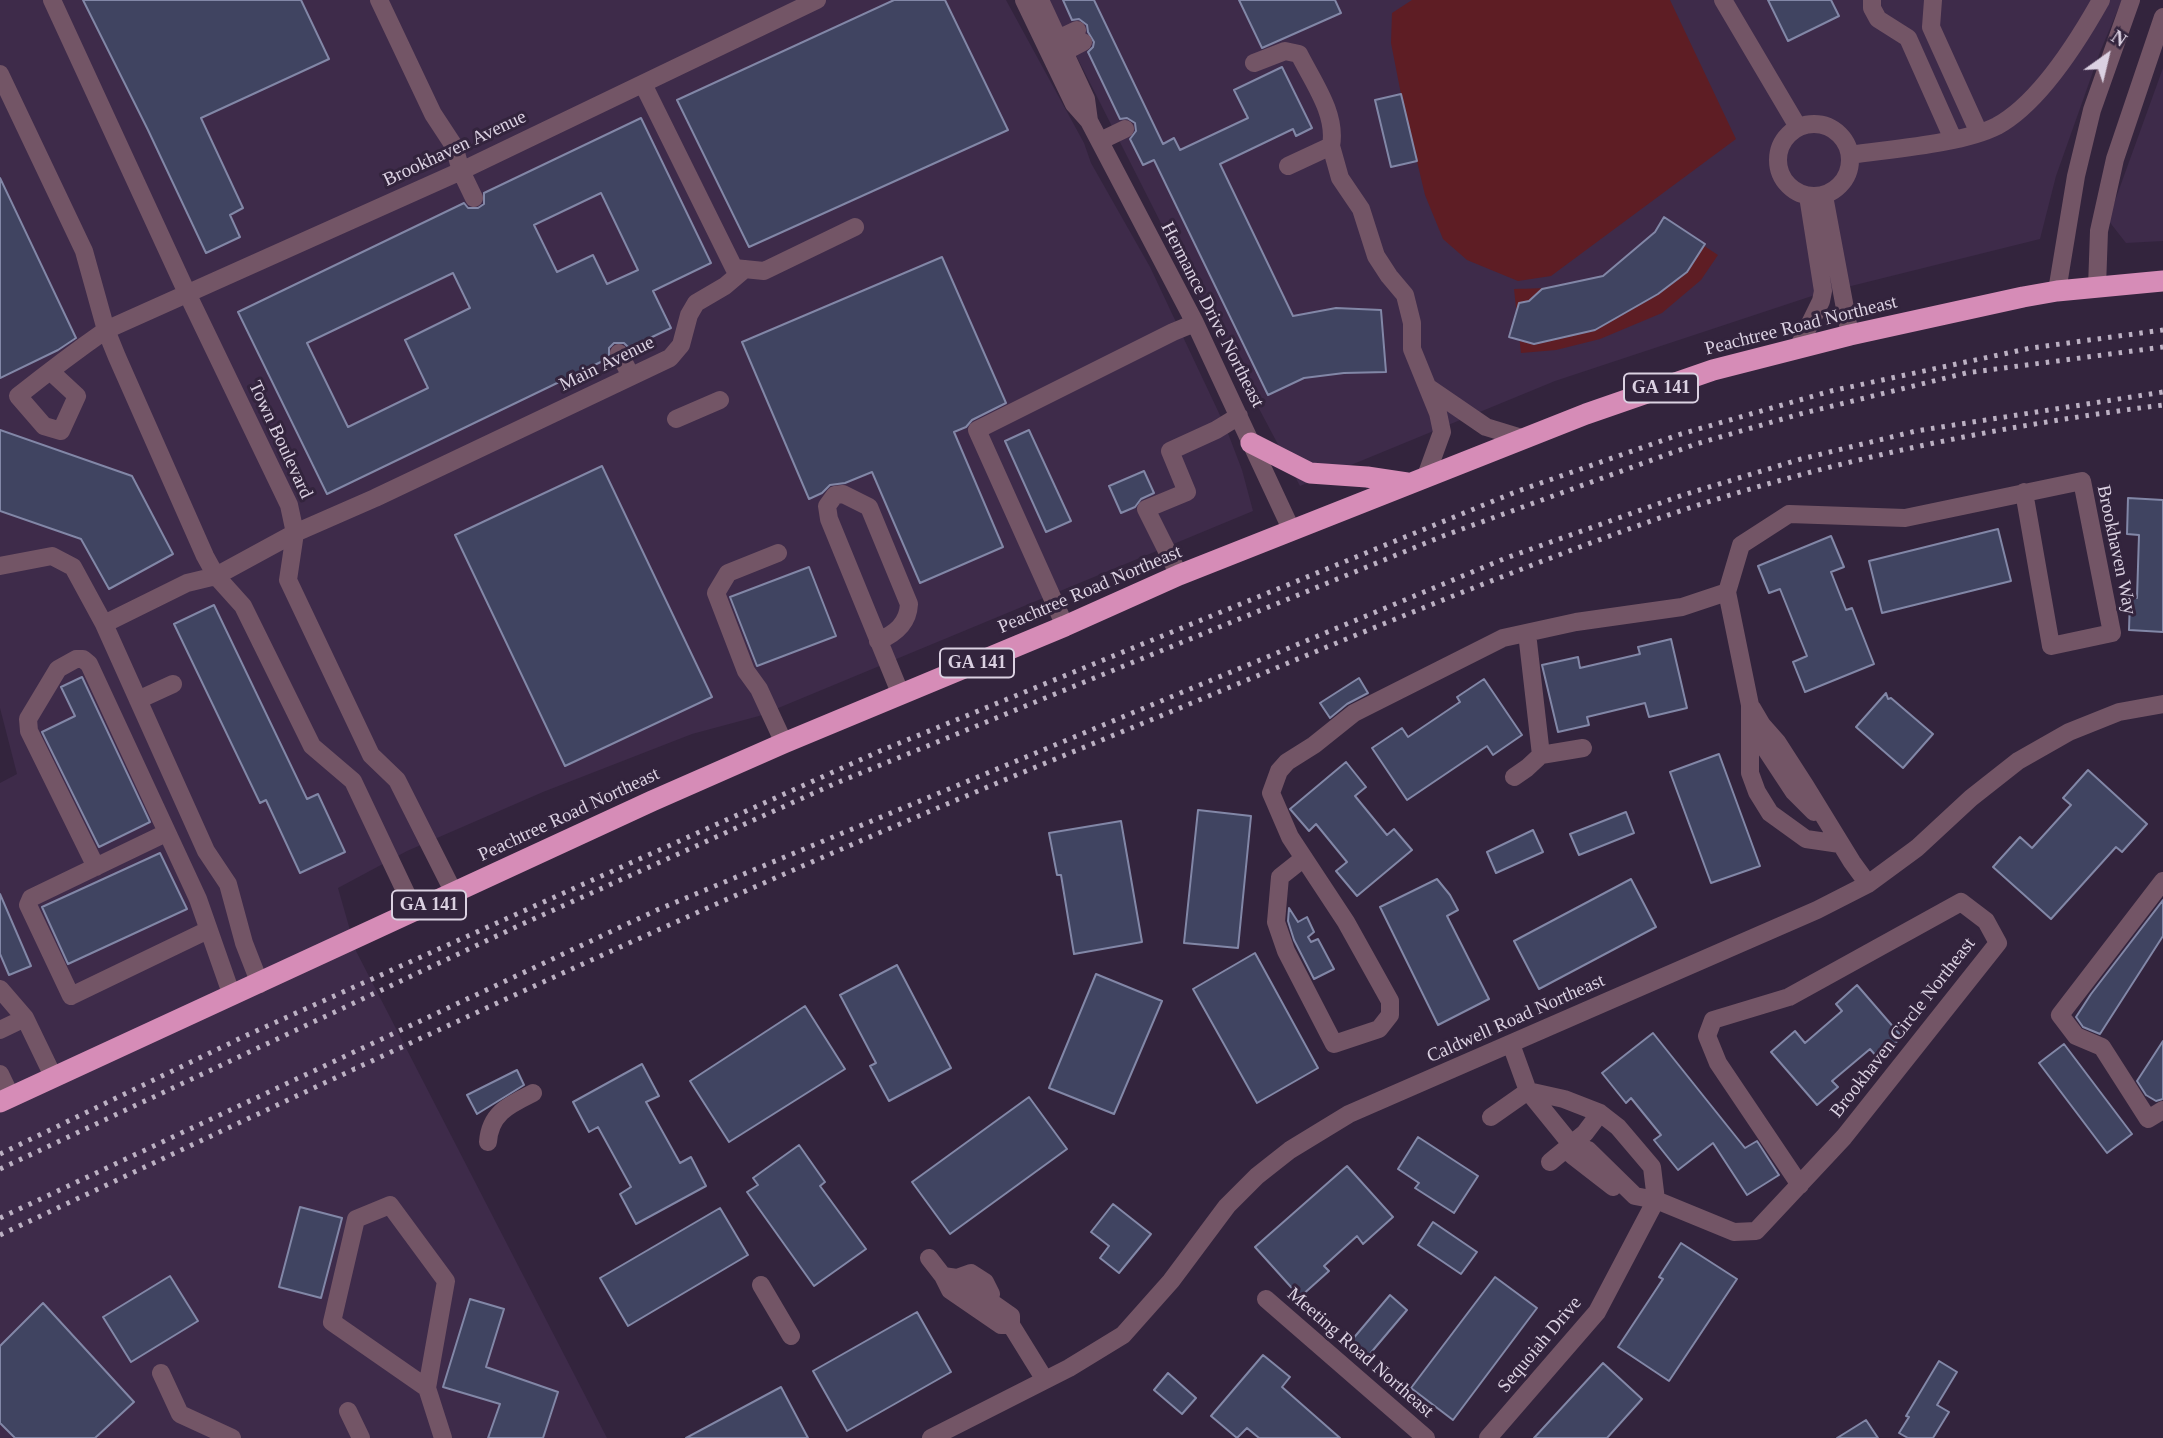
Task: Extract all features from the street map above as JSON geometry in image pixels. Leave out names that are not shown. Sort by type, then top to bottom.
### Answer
[{"type":"highway","name":"Peachtree Road Northeast","points":[[6,1100],[652,801],[784,743],[1065,626],[1178,575],[1586,414],[1713,370],[1850,335],[2057,291],[2163,281]]},
{"type":"highway","points":[[1251,443],[1310,473],[1418,480]]},
{"type":"street","name":"Town Boulevard","points":[[52,0],[187,293],[289,505],[295,533],[288,580],[371,755],[397,779],[454,892]]},
{"type":"street","points":[[379,0],[433,114],[454,146],[461,171],[474,198]]},
{"type":"street","name":"Brookhaven Avenue","points":[[50,372],[106,330],[461,171],[817,0]]},
{"type":"street","name":"Hermance Drive Northeast","points":[[1024,0],[1074,104],[1089,121],[1195,323],[1292,531]]},
{"type":"street","name":"Hermance Drive Northeast","points":[[1040,0],[1086,99],[1089,121]]},
{"type":"street","points":[[1723,0],[1798,127]]},
{"type":"street","points":[[1872,0],[1872,8],[1878,19],[1908,38],[1953,139]]},
{"type":"street","points":[[1933,0],[1931,27],[1979,132]]},
{"type":"street","points":[[1850,155],[1953,139],[1997,126],[2032,99],[2078,40],[2101,0]]},
{"type":"street","points":[[2057,291],[2076,176],[2092,110],[2131,0]]},
{"type":"street","points":[[2097,287],[2099,231],[2115,159],[2163,17]]},
{"type":"street","points":[[1061,46],[1080,36]]},
{"type":"street","points":[[1254,63],[1285,51],[1299,54],[1326,107],[1334,132],[1331,146],[1340,178],[1361,209],[1377,256],[1405,295],[1412,323],[1412,349],[1429,388],[1442,432],[1418,480]]},
{"type":"street","points":[[0,74],[83,251],[106,330],[216,576],[243,606],[313,746],[353,781],[415,912]]},
{"type":"street","points":[[643,84],[734,268],[764,271],[855,227]]},
{"type":"street","points":[[1810,123],[1832,128],[1839,133],[1847,143],[1850,155],[1850,166],[1841,185],[1816,196],[1789,188],[1781,177],[1777,162],[1779,148],[1786,136],[1798,127],[1810,123]]},
{"type":"street","points":[[1100,141],[1125,129]]},
{"type":"street","points":[[1288,166],[1331,146]]},
{"type":"street","points":[[1816,196],[1850,335]]},
{"type":"street","points":[[1798,348],[1821,301],[1823,291],[1816,196]]},
{"type":"street","name":"Main Avenue","points":[[104,624],[187,583],[216,576],[295,533],[375,498],[670,358],[681,345],[689,316],[696,303],[725,286],[745,269]]},
{"type":"street","points":[[1065,626],[977,430],[1195,323]]},
{"type":"street","points":[[619,353],[631,376]]},
{"type":"street","points":[[1429,388],[1486,427],[1522,439]]},
{"type":"street","points":[[676,419],[720,400]]},
{"type":"street","points":[[1178,575],[1146,509],[1187,492],[1170,451],[1239,416]]},
{"type":"street","name":"Brookhaven Way","points":[[1836,836],[1805,839],[1769,813],[1750,773],[1750,705],[1727,592],[1741,545],[1789,514],[1905,519],[2024,492],[2082,481],[2112,634],[2051,646],[2024,492]]},
{"type":"street","points":[[878,641],[899,629],[906,619],[909,604],[869,507],[843,494],[835,495],[827,506],[829,519],[878,641],[901,695]]},
{"type":"street","points":[[778,553],[728,573],[716,593],[746,671],[759,689],[784,743]]},
{"type":"street","points":[[0,566],[52,556],[73,567],[104,624],[206,851],[228,884],[244,943],[260,984]]},
{"type":"street","points":[[1304,858],[1280,877],[1276,922],[1286,951],[1334,1044],[1379,1028],[1391,1015],[1390,1001],[1346,922],[1304,858],[1290,837],[1271,793],[1279,771],[1287,762],[1314,745],[1354,713],[1503,638],[1576,622],[1682,607],[1727,592]]},
{"type":"street","points":[[1527,633],[1541,755]]},
{"type":"street","points":[[96,867],[29,731],[28,719],[58,669],[76,659],[83,659],[89,664],[198,899],[232,996]]},
{"type":"street","points":[[138,700],[173,684]]},
{"type":"street","name":"Caldwell Road Northeast","points":[[931,1438],[1069,1368],[1123,1335],[1171,1281],[1227,1206],[1290,1150],[1349,1114],[1817,910],[1868,884],[1917,848],[1971,798],[2018,761],[2069,732],[2119,712],[2163,704]]},
{"type":"street","name":"Brookhaven Way","points":[[1750,705],[1779,758],[1868,884]]},
{"type":"street","points":[[1514,777],[1541,755],[1583,748]]},
{"type":"street","points":[[1750,773],[1779,758]]},
{"type":"street","points":[[166,833],[31,898],[28,905],[71,996],[208,930]]},
{"type":"street","points":[[2163,881],[2060,1015],[2076,1036],[2102,1047],[2148,1119],[2163,1110]]},
{"type":"street","name":"Brookhaven Circle Northeast","points":[[1656,1200],[1734,1232],[1756,1231],[1800,1185],[1844,1137],[1997,943],[1986,921],[1961,902],[1789,998],[1713,1020],[1707,1036],[1718,1063],[1800,1185]]},
{"type":"street","points":[[0,989],[25,1018],[53,1076]]},
{"type":"street","points":[[0,1030],[25,1018]]},
{"type":"street","points":[[1491,1117],[1528,1091],[1564,1099],[1600,1113],[1618,1127],[1652,1167],[1656,1200],[1615,1189],[1573,1156],[1571,1144],[1528,1091],[1511,1044]]},
{"type":"street","points":[[0,1073],[6,1100]]},
{"type":"street","points":[[488,1142],[489,1126],[498,1113],[533,1093]]},
{"type":"street","points":[[1550,1162],[1585,1133],[1600,1113]]},
{"type":"street","name":"Sequoiah Drive","points":[[1488,1438],[1597,1312],[1656,1200]]},
{"type":"street","points":[[427,1388],[332,1322],[356,1219],[390,1205],[446,1281],[427,1388],[443,1438]]},
{"type":"street","points":[[929,1258],[986,1307],[1011,1315],[1011,1325],[1045,1380]]},
{"type":"street","points":[[761,1285],[791,1336]]},
{"type":"street","name":"Meeting Road Northeast","points":[[1266,1299],[1426,1438]]},
{"type":"street","points":[[161,1373],[180,1414],[232,1438]]},
{"type":"street","points":[[348,1410],[361,1438]]},
{"type":"shaded area","points":[[0,0],[1006,0],[1084,143],[1091,163],[1150,267],[1226,428],[1242,470],[1253,511],[759,716],[692,734],[543,792],[407,851],[338,888],[356,951],[607,1438],[0,1438],[0,783],[17,774],[0,708]]},
{"type":"shaded area","points":[[1048,0],[2122,0],[2100,52],[2056,176],[2040,239],[1815,295],[1555,381],[1300,486],[1167,235]]},
{"type":"shaded area","points":[[1412,0],[1670,0],[1736,139],[1551,276],[1518,281],[1467,260],[1443,239],[1425,195],[1401,94],[1391,43],[1392,13]]},
{"type":"shaded area","points":[[2163,68],[2163,241],[2126,243],[2108,220]]},
{"type":"shaded area","points":[[1666,221],[1718,255],[1701,280],[1662,313],[1600,339],[1556,350],[1521,353],[1514,289],[1553,288],[1606,277],[1629,260]]},
{"type":"building","points":[[83,0],[301,0],[329,59],[201,118],[243,208],[230,215],[240,237],[206,253]]},
{"type":"building","points":[[894,0],[945,0],[1008,130],[749,247],[677,100]]},
{"type":"building","points":[[1063,0],[1094,0],[1163,144],[1174,138],[1180,150],[1248,118],[1234,90],[1282,67],[1312,128],[1296,136],[1293,129],[1220,164],[1293,316],[1336,308],[1381,310],[1386,372],[1304,378],[1268,395],[1154,160],[1143,165],[1130,139],[1136,131],[1135,123],[1127,118],[1120,119],[1088,52],[1094,42],[1087,25],[1079,19],[1072,20]]},
{"type":"building","points":[[1239,0],[1335,0],[1341,13],[1262,48]]},
{"type":"building","points":[[1768,0],[1831,0],[1839,16],[1788,41]]},
{"type":"building","points":[[1401,94],[1417,161],[1391,167],[1375,100]]},
{"type":"building","points":[[641,118],[711,263],[653,291],[671,328],[629,348],[624,343],[614,343],[609,348],[609,358],[327,494],[238,312],[464,203],[468,208],[478,208],[484,204],[484,193]],"holes":[[[601,193],[638,270],[607,284],[593,255],[557,272],[534,225]],[[453,273],[470,308],[405,340],[428,388],[348,427],[307,343]]]},
{"type":"building","points":[[0,178],[76,338],[58,350],[0,378]]},
{"type":"building","points":[[1664,217],[1705,244],[1687,272],[1658,294],[1595,330],[1534,344],[1509,337],[1519,303],[1529,301],[1542,289],[1603,276],[1655,232]]},
{"type":"building","points":[[942,257],[1006,403],[954,432],[1003,547],[920,583],[872,472],[845,483],[830,485],[822,493],[809,499],[742,342]]},
{"type":"building","points":[[0,430],[132,476],[173,554],[109,589],[81,539],[0,511]]},
{"type":"building","points":[[1029,430],[1071,521],[1046,532],[1005,441]]},
{"type":"building","points":[[602,466],[712,697],[565,766],[455,535]]},
{"type":"building","points":[[1144,471],[1154,493],[1141,499],[1135,507],[1121,513],[1109,486]]},
{"type":"building","points":[[2128,498],[2163,500],[2163,632],[2129,630],[2130,598],[2137,598],[2139,535],[2127,534]]},
{"type":"building","points":[[1998,529],[2011,581],[1882,613],[1869,561]]},
{"type":"building","points":[[1831,536],[1844,567],[1831,572],[1846,610],[1852,608],[1874,664],[1805,692],[1793,662],[1807,656],[1780,589],[1769,593],[1758,566]]},
{"type":"building","points":[[809,567],[836,636],[757,666],[730,597]]},
{"type":"building","points":[[214,605],[307,799],[318,794],[345,852],[300,873],[266,800],[260,803],[174,624]]},
{"type":"building","points":[[1671,639],[1687,708],[1649,717],[1645,703],[1587,717],[1589,725],[1558,732],[1542,665],[1578,657],[1580,668],[1640,654],[1638,647]]},
{"type":"building","points":[[82,677],[150,822],[99,847],[42,732],[75,716],[61,687]]},
{"type":"building","points":[[1359,678],[1368,693],[1347,704],[1330,718],[1320,703]]},
{"type":"building","points":[[1484,679],[1522,735],[1493,755],[1487,746],[1407,800],[1372,748],[1402,728],[1408,737],[1460,702],[1457,697]]},
{"type":"building","points":[[1886,693],[1888,699],[1891,698],[1933,734],[1903,768],[1856,727]]},
{"type":"building","points":[[1719,754],[1760,866],[1711,883],[1670,772]]},
{"type":"building","points":[[1346,762],[1366,787],[1355,796],[1387,835],[1394,829],[1412,850],[1357,896],[1336,871],[1347,862],[1316,824],[1309,831],[1290,809]]},
{"type":"building","points":[[2088,770],[2147,824],[2122,852],[2116,847],[2051,919],[1993,867],[2020,837],[2032,848],[2071,805],[2063,798]]},
{"type":"building","points":[[1198,810],[1251,816],[1238,948],[1184,943]]},
{"type":"building","points":[[1626,812],[1634,833],[1579,855],[1570,834]]},
{"type":"building","points":[[1121,821],[1142,942],[1074,954],[1061,875],[1057,875],[1049,833]]},
{"type":"building","points":[[1533,830],[1543,852],[1496,873],[1487,852]]},
{"type":"building","points":[[160,853],[187,909],[68,964],[42,907]]},
{"type":"building","points":[[1437,879],[1458,910],[1447,916],[1489,999],[1438,1025],[1380,907]]},
{"type":"building","points":[[1631,879],[1656,927],[1539,989],[1514,941]]},
{"type":"building","points":[[0,894],[31,966],[9,975],[0,954]]},
{"type":"building","points":[[2163,900],[2163,936],[2100,1034],[2083,1027],[2076,1017]]},
{"type":"building","points":[[1289,908],[1298,922],[1307,917],[1314,932],[1308,937],[1311,942],[1318,939],[1334,969],[1314,979],[1294,940],[1288,921]]},
{"type":"building","points":[[1255,953],[1318,1068],[1257,1103],[1193,989]]},
{"type":"building","points":[[897,965],[951,1068],[889,1101],[870,1066],[876,1063],[840,995]]},
{"type":"building","points":[[1096,974],[1162,1001],[1114,1114],[1049,1088]]},
{"type":"building","points":[[1857,985],[1902,1037],[1878,1058],[1870,1049],[1832,1081],[1838,1087],[1817,1105],[1771,1052],[1795,1031],[1805,1043],[1842,1011],[1836,1004]]},
{"type":"building","points":[[805,1006],[845,1069],[729,1142],[690,1081]]},
{"type":"building","points":[[1653,1033],[1745,1148],[1757,1141],[1779,1175],[1747,1195],[1713,1143],[1678,1170],[1654,1140],[1661,1135],[1631,1098],[1626,1103],[1602,1073]]},
{"type":"building","points":[[2163,1041],[2163,1099],[2156,1101],[2146,1095],[2137,1081]]},
{"type":"building","points":[[2064,1044],[2132,1134],[2107,1153],[2039,1063]]},
{"type":"building","points":[[642,1064],[659,1096],[646,1102],[680,1163],[691,1157],[706,1186],[636,1224],[620,1194],[631,1187],[598,1127],[589,1132],[573,1102]]},
{"type":"building","points":[[517,1070],[524,1085],[477,1114],[467,1095]]},
{"type":"building","points":[[1029,1097],[1067,1149],[950,1234],[912,1182]]},
{"type":"building","points":[[1418,1137],[1478,1176],[1454,1213],[1415,1188],[1419,1183],[1398,1169]]},
{"type":"building","points":[[799,1145],[825,1182],[820,1186],[866,1249],[814,1286],[747,1192],[758,1185],[753,1178]]},
{"type":"building","points":[[1347,1166],[1393,1217],[1363,1244],[1357,1236],[1324,1266],[1329,1271],[1300,1297],[1255,1247]]},
{"type":"building","points":[[1113,1204],[1151,1234],[1119,1273],[1100,1258],[1109,1246],[1091,1232]]},
{"type":"building","points":[[300,1207],[342,1218],[321,1298],[279,1287]]},
{"type":"building","points":[[720,1208],[748,1255],[628,1326],[600,1278]]},
{"type":"building","points":[[1433,1222],[1477,1252],[1461,1274],[1418,1245]]},
{"type":"building","points":[[1681,1243],[1737,1279],[1669,1381],[1618,1347],[1663,1279],[1659,1277]]},
{"type":"building","points":[[170,1276],[198,1321],[131,1362],[103,1317]]},
{"type":"building","points":[[1495,1277],[1537,1308],[1453,1420],[1411,1388]]},
{"type":"building","points":[[1390,1295],[1407,1310],[1363,1362],[1346,1347]]},
{"type":"building","points":[[470,1299],[504,1309],[486,1367],[558,1392],[543,1438],[488,1438],[500,1404],[443,1387]]},
{"type":"building","points":[[43,1303],[134,1402],[95,1438],[15,1438],[0,1423],[0,1346]]},
{"type":"building","points":[[917,1312],[951,1372],[847,1431],[813,1371]]},
{"type":"building","points":[[1263,1355],[1290,1377],[1282,1387],[1340,1438],[1259,1438],[1247,1428],[1237,1438],[1211,1416]]},
{"type":"building","points":[[1939,1361],[1957,1372],[1937,1405],[1949,1412],[1933,1438],[1908,1438],[1899,1433],[1909,1417],[1906,1416]]},
{"type":"building","points":[[1603,1363],[1642,1399],[1607,1438],[1534,1438]]},
{"type":"building","points":[[1168,1373],[1196,1398],[1182,1414],[1154,1390]]},
{"type":"building","points":[[781,1387],[808,1438],[686,1438]]},
{"type":"building","points":[[1866,1420],[1878,1438],[1837,1438]]},
{"type":"railway","points":[[0,1154],[245,1036],[880,751],[1518,491],[1681,434],[1831,391],[2031,348],[2163,330]]},
{"type":"railway","points":[[0,1169],[518,926],[834,784],[1443,536],[1696,444],[1800,414],[1966,373],[2163,347]]},
{"type":"railway","points":[[0,1218],[657,910],[1506,558],[1683,495],[1801,459],[1916,431],[2163,392]]},
{"type":"railway","points":[[0,1235],[684,918],[1007,779],[1528,567],[1713,500],[1840,465],[1968,436],[2163,405]]}]
